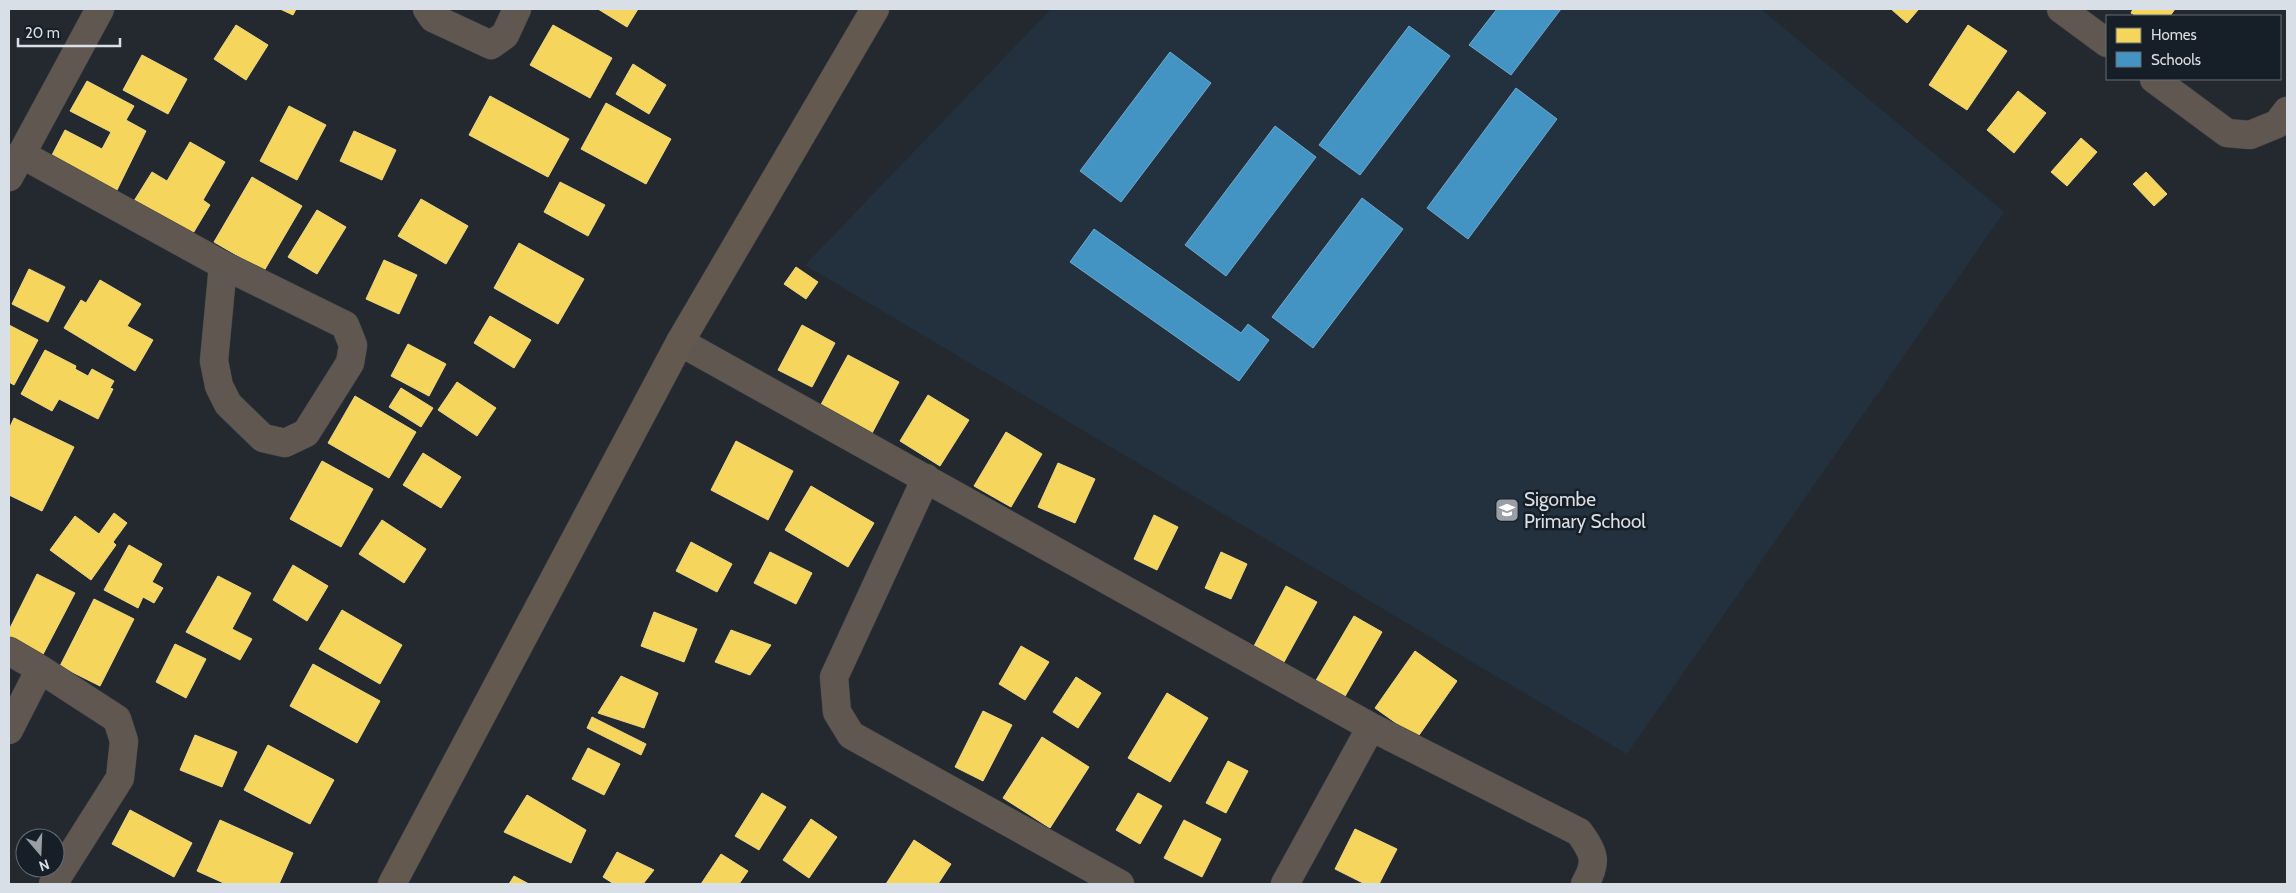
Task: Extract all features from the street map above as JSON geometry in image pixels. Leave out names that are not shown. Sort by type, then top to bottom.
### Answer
[{"type":"street","points":[[100,9],[15,165],[223,265],[346,325],[353,344],[350,364],[306,434],[285,443],[263,438],[228,404],[219,386],[214,361],[223,265]]},
{"type":"street","points":[[428,9],[433,18],[491,45],[505,35],[517,9]]},
{"type":"street","points":[[392,884],[680,342],[875,9]]},
{"type":"street","points":[[2061,9],[2106,43]]},
{"type":"street","points":[[2155,80],[2227,133],[2250,135],[2277,124],[2287,111]]},
{"type":"street","points":[[680,342],[1371,727],[1579,832],[1590,848],[1593,869],[1585,884]]},
{"type":"street","points":[[926,478],[834,677],[837,712],[851,735],[1120,884]]},
{"type":"street","points":[[9,651],[116,719],[124,741],[120,778],[53,884]]},
{"type":"street","points":[[9,730],[40,669]]},
{"type":"street","points":[[1285,884],[1371,727]]},
{"type":"shaded area","name":"Sigombe Primary School","points":[[1051,9],[1761,9],[2004,212],[1627,754],[805,265]]},
{"type":"building: Homes","points":[[280,9],[296,9],[293,15]]},
{"type":"building: Homes","points":[[598,9],[638,9],[627,27]]},
{"type":"building: Homes","points":[[1891,9],[1917,9],[1918,10],[1907,23]]},
{"type":"building: Homes","points":[[2133,9],[2175,9],[2171,15],[2135,15],[2131,13]]},
{"type":"building: Homes","points":[[236,25],[268,45],[246,80],[214,59]]},
{"type":"building: Homes","points":[[553,25],[612,58],[590,98],[530,65]]},
{"type":"building: Homes","points":[[1968,25],[2007,51],[1967,110],[1929,85]]},
{"type":"building: Homes","points":[[142,55],[187,79],[168,114],[123,90]]},
{"type":"building: Homes","points":[[633,64],[666,85],[649,114],[616,94]]},
{"type":"building: Homes","points":[[87,81],[134,106],[126,120],[146,131],[116,192],[51,157],[65,130],[102,149],[111,132],[70,111]]},
{"type":"building: Homes","points":[[2018,91],[2046,113],[2014,153],[1987,130]]},
{"type":"building: Homes","points":[[490,96],[569,139],[548,177],[469,135]]},
{"type":"building: Homes","points":[[606,103],[671,139],[646,184],[581,149]]},
{"type":"building: Homes","points":[[289,106],[326,125],[297,180],[260,161]]},
{"type":"building: Homes","points":[[354,131],[396,150],[382,180],[340,161]]},
{"type":"building: Homes","points":[[2081,138],[2097,152],[2067,186],[2051,172]]},
{"type":"building: Homes","points":[[190,142],[225,162],[203,200],[210,205],[192,235],[134,201],[152,172],[167,181]]},
{"type":"building: Homes","points":[[2146,172],[2167,194],[2154,206],[2133,184]]},
{"type":"building: Homes","points":[[252,177],[302,206],[264,271],[214,242]]},
{"type":"building: Homes","points":[[560,182],[605,205],[588,236],[544,212]]},
{"type":"building: Homes","points":[[421,199],[468,226],[446,264],[398,236]]},
{"type":"building: Homes","points":[[317,210],[346,227],[317,274],[288,257]]},
{"type":"building: Homes","points":[[519,243],[584,279],[558,324],[494,288]]},
{"type":"building: Homes","points":[[384,260],[417,275],[399,314],[366,299]]},
{"type":"building: Homes","points":[[796,267],[818,282],[806,299],[784,284]]},
{"type":"building: Homes","points":[[29,269],[65,287],[48,322],[12,304]]},
{"type":"building: Homes","points":[[100,280],[141,304],[127,326],[153,340],[135,371],[64,328],[81,300],[86,303]]},
{"type":"building: Homes","points":[[490,316],[531,340],[514,368],[474,343]]},
{"type":"building: Homes","points":[[9,325],[38,340],[14,385],[9,382]]},
{"type":"building: Homes","points":[[802,325],[835,343],[812,387],[778,370]]},
{"type":"building: Homes","points":[[408,344],[446,364],[429,396],[391,376]]},
{"type":"building: Homes","points":[[45,350],[76,366],[75,369],[88,376],[92,369],[114,381],[110,388],[113,389],[98,419],[59,399],[52,411],[21,394]]},
{"type":"building: Homes","points":[[848,355],[899,382],[870,437],[818,410]]},
{"type":"building: Homes","points":[[457,382],[496,408],[477,436],[438,410]]},
{"type":"building: Homes","points":[[401,388],[433,408],[421,427],[389,407]]},
{"type":"building: Homes","points":[[928,395],[969,420],[940,466],[900,441]]},
{"type":"building: Homes","points":[[355,396],[416,432],[389,478],[328,443]]},
{"type":"building: Homes","points":[[14,418],[74,447],[42,511],[9,495],[9,429]]},
{"type":"building: Homes","points":[[1006,432],[1042,454],[1011,507],[974,486]]},
{"type":"building: Homes","points":[[736,441],[793,471],[768,520],[711,490]]},
{"type":"building: Homes","points":[[423,453],[461,477],[441,508],[403,485]]},
{"type":"building: Homes","points":[[322,461],[373,489],[341,547],[290,519]]},
{"type":"building: Homes","points":[[1058,463],[1095,479],[1075,523],[1038,507]]},
{"type":"building: Homes","points":[[811,486],[874,523],[848,567],[785,530]]},
{"type":"building: Homes","points":[[114,513],[127,523],[113,542],[116,545],[91,580],[50,550],[75,516],[99,534]]},
{"type":"building: Homes","points":[[1154,515],[1178,527],[1157,570],[1134,559]]},
{"type":"building: Homes","points":[[382,520],[426,549],[404,583],[359,554]]},
{"type":"building: Homes","points":[[691,542],[732,564],[717,592],[676,571]]},
{"type":"building: Homes","points":[[129,545],[162,564],[152,582],[163,588],[154,603],[143,597],[138,608],[104,590]]},
{"type":"building: Homes","points":[[770,552],[812,573],[796,604],[754,583]]},
{"type":"building: Homes","points":[[1221,552],[1247,564],[1231,599],[1205,588]]},
{"type":"building: Homes","points":[[293,565],[328,586],[307,621],[273,600]]},
{"type":"building: Homes","points":[[37,574],[75,593],[39,662],[9,647],[9,630]]},
{"type":"building: Homes","points":[[218,576],[251,593],[232,629],[252,639],[240,660],[186,632]]},
{"type":"building: Homes","points":[[1286,586],[1317,602],[1284,662],[1254,646]]},
{"type":"building: Homes","points":[[94,599],[134,619],[100,686],[60,666]]},
{"type":"building: Homes","points":[[342,610],[402,645],[380,684],[319,649]]},
{"type":"building: Homes","points":[[654,612],[697,629],[684,662],[641,646]]},
{"type":"building: Homes","points":[[1354,616],[1382,632],[1344,698],[1315,682]]},
{"type":"building: Homes","points":[[731,630],[771,645],[750,675],[715,662]]},
{"type":"building: Homes","points":[[175,644],[206,659],[186,698],[156,682]]},
{"type":"building: Homes","points":[[1021,646],[1049,662],[1025,700],[999,684]]},
{"type":"building: Homes","points":[[1415,651],[1457,681],[1417,738],[1375,708]]},
{"type":"building: Homes","points":[[313,664],[380,701],[357,743],[290,706]]},
{"type":"building: Homes","points":[[621,676],[658,693],[644,728],[598,713]]},
{"type":"building: Homes","points":[[1076,677],[1101,693],[1078,728],[1053,712]]},
{"type":"building: Homes","points":[[1167,693],[1208,718],[1170,782],[1128,758]]},
{"type":"building: Homes","points":[[983,711],[1012,725],[983,781],[955,767]]},
{"type":"building: Homes","points":[[592,717],[646,744],[641,755],[587,728]]},
{"type":"building: Homes","points":[[195,735],[237,752],[222,787],[180,770]]},
{"type":"building: Homes","points":[[1042,737],[1089,767],[1050,828],[1003,798]]},
{"type":"building: Homes","points":[[268,745],[334,780],[310,824],[244,790]]},
{"type":"building: Homes","points":[[588,748],[620,764],[604,795],[572,779]]},
{"type":"building: Homes","points":[[1228,761],[1248,771],[1226,813],[1206,803]]},
{"type":"building: Homes","points":[[762,793],[786,807],[759,850],[735,836]]},
{"type":"building: Homes","points":[[1138,793],[1162,806],[1140,844],[1116,830]]},
{"type":"building: Homes","points":[[527,795],[586,830],[571,863],[504,832]]},
{"type":"building: Homes","points":[[130,810],[192,843],[174,877],[112,844]]},
{"type":"building: Homes","points":[[811,819],[837,837],[809,878],[783,860]]},
{"type":"building: Homes","points":[[220,820],[293,853],[279,884],[226,884],[197,871]]},
{"type":"building: Homes","points":[[1184,820],[1221,839],[1202,877],[1164,858]]},
{"type":"building: Homes","points":[[1355,829],[1397,849],[1379,884],[1365,884],[1335,869]]},
{"type":"building: Homes","points":[[914,840],[951,864],[938,884],[886,884]]},
{"type":"building: Homes","points":[[617,852],[654,870],[643,884],[614,884],[603,877]]},
{"type":"building: Homes","points":[[721,854],[748,871],[739,884],[701,884]]},
{"type":"building: Homes","points":[[514,876],[529,884],[509,884]]},
{"type":"building: Schools","points":[[1497,9],[1561,9],[1511,75],[1469,45]]},
{"type":"building: Schools","points":[[1409,26],[1450,56],[1360,175],[1319,145]]},
{"type":"building: Schools","points":[[1170,52],[1211,83],[1121,202],[1080,171]]},
{"type":"building: Schools","points":[[1516,88],[1557,119],[1468,239],[1427,208]]},
{"type":"building: Schools","points":[[1275,126],[1316,157],[1226,276],[1185,245]]},
{"type":"building: Schools","points":[[1362,198],[1403,229],[1313,348],[1272,317]]},
{"type":"building: Schools","points":[[1094,229],[1241,333],[1248,324],[1269,340],[1239,381],[1070,262]]},
{"type":"place","name":"Sigombe Primary School","points":[[1507,510]]}]
